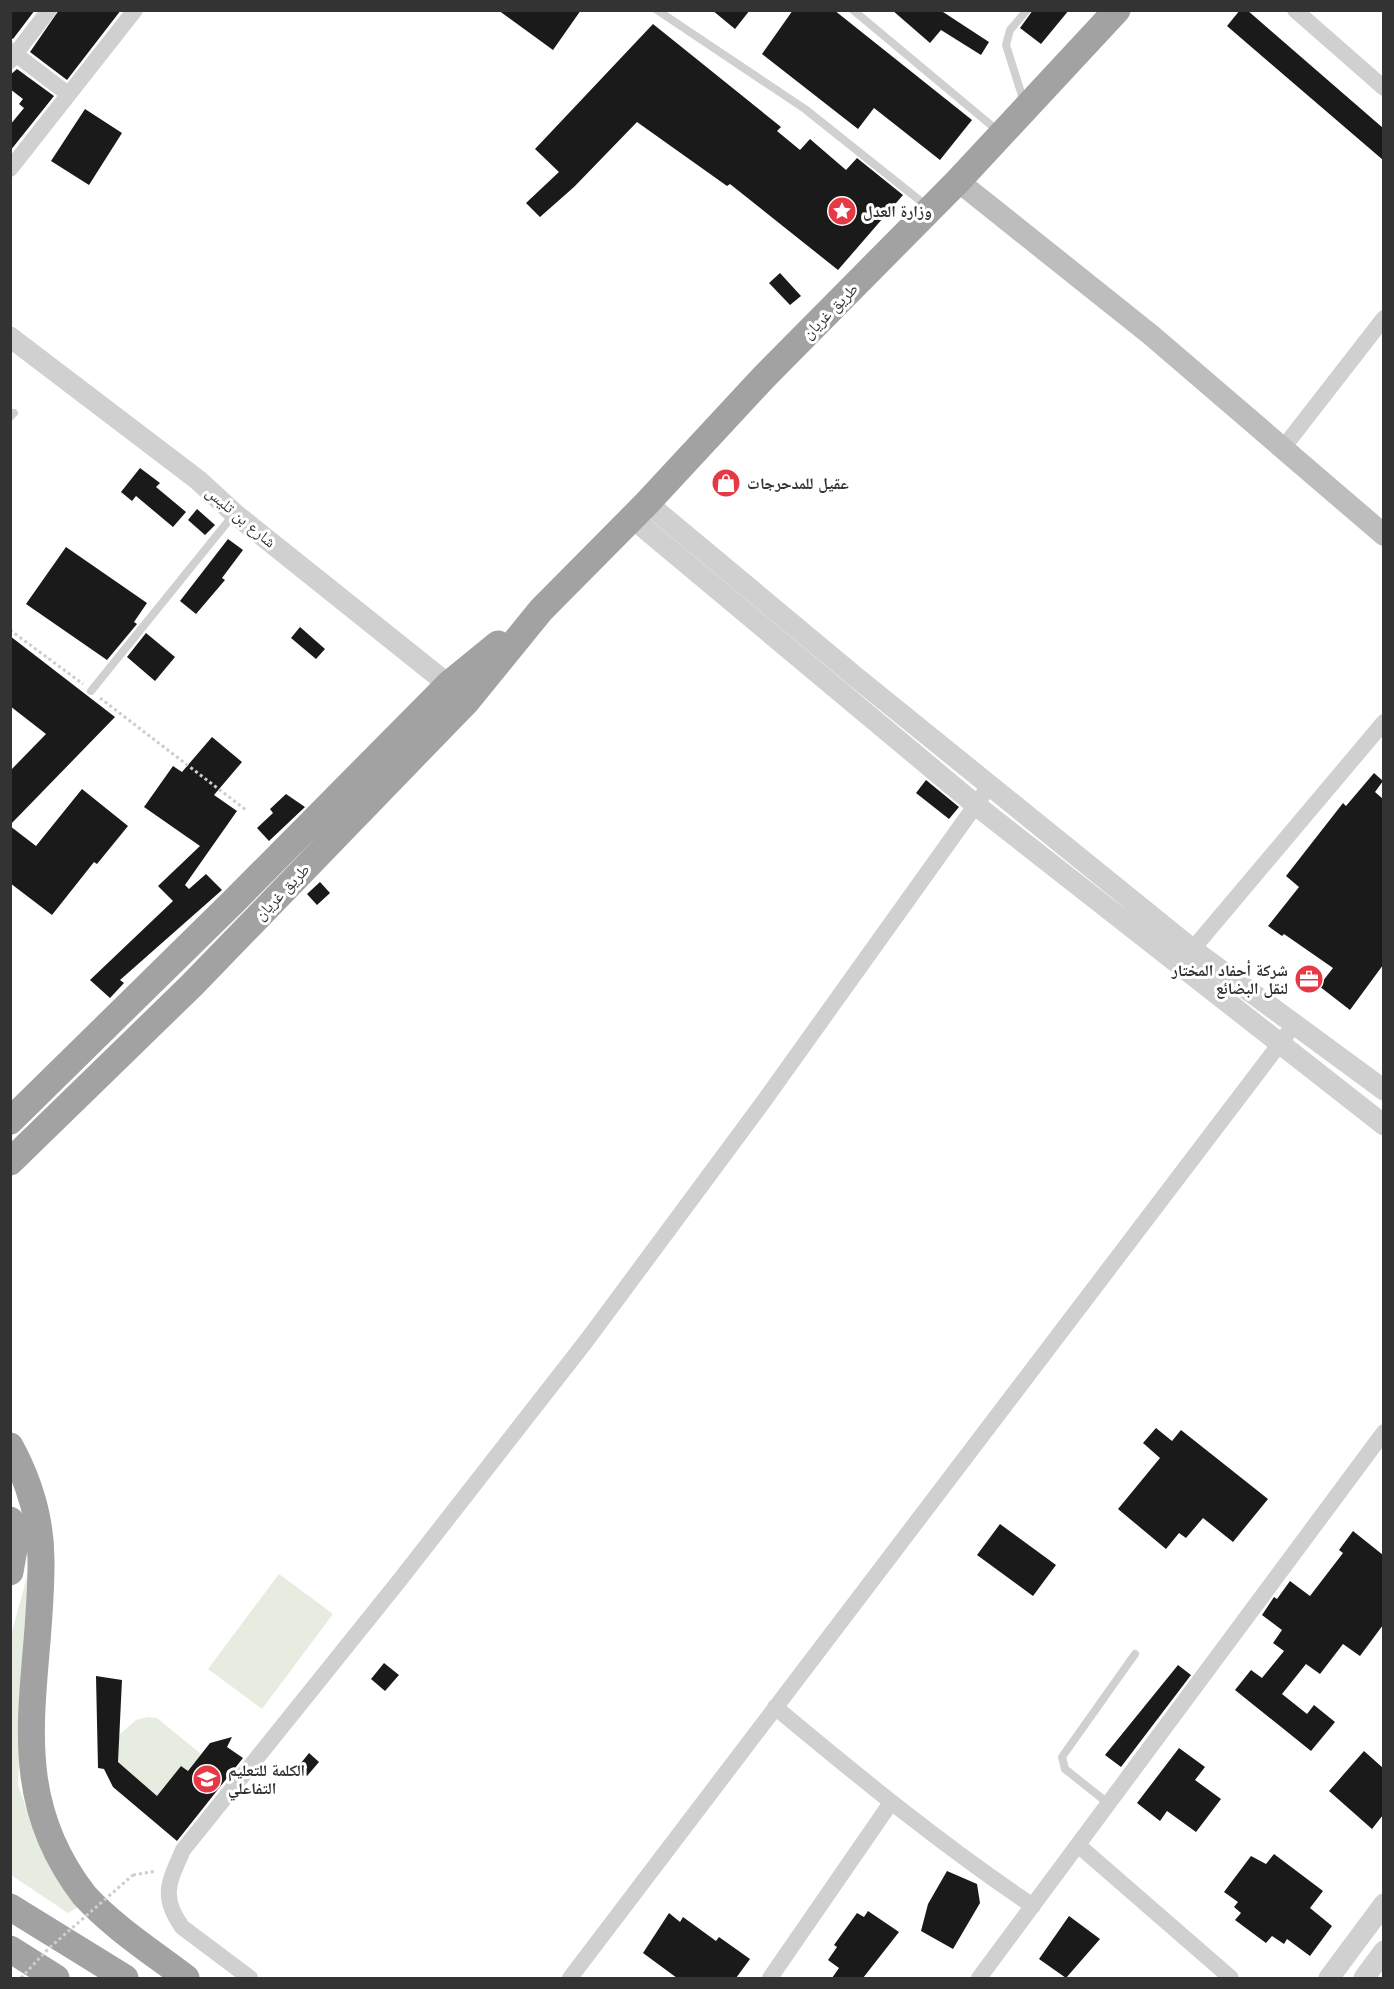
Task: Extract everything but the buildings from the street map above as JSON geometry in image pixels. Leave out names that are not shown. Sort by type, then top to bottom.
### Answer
[{"type":"highway","name":"طريق غريان","points":[[10,1120],[235,900],[458,692],[541,610],[640,510],[764,377],[958,181],[1113,11]]},
{"type":"highway","name":"طريق غريان","points":[[10,1162],[192,985],[458,692]]},
{"type":"highway","points":[[10,1446],[19,1463],[37,1516],[41,1560],[25,1722],[26,1777],[33,1809],[54,1852],[83,1894],[117,1925],[186,1978]]},
{"type":"highway","points":[[10,1520],[14,1549],[10,1572]]},
{"type":"highway","points":[[10,1907],[125,1978]]},
{"type":"highway","points":[[10,1949],[56,1978]]},
{"type":"main road","points":[[958,181],[1151,335],[1383,535]]},
{"type":"street","points":[[49,10],[12,55],[68,94]]},
{"type":"street","points":[[10,169],[135,10]]},
{"type":"street","points":[[1295,10],[1383,88]]},
{"type":"street","points":[[1283,448],[1383,318]]},
{"type":"street","name":"شارع بن تليس","points":[[10,337],[198,480],[235,514],[458,692]]},
{"type":"street","points":[[640,510],[990,785],[1186,957],[1280,1045],[1383,1125]]},
{"type":"street","points":[[640,510],[977,806],[1186,957],[1294,1025],[1383,1090]]},
{"type":"street","points":[[1186,957],[1383,722]]},
{"type":"street","points":[[250,1978],[182,1927],[174,1915],[168,1902],[168,1888],[183,1850],[399,1581],[587,1340],[764,1101],[990,785]]},
{"type":"street","points":[[570,1978],[1294,1025]]},
{"type":"street","points":[[980,1978],[1383,1432]]},
{"type":"street","points":[[775,1707],[890,1804],[1033,1906]]},
{"type":"street","points":[[770,1978],[890,1804]]},
{"type":"street","points":[[1078,1845],[1231,1978]]},
{"type":"street","points":[[1329,1978],[1383,1904]]},
{"type":"street","points":[[1364,1978],[1383,1951]]},
{"type":"lane","points":[[657,10],[805,109],[930,209]]},
{"type":"lane","points":[[853,10],[1002,134]]},
{"type":"lane","points":[[1026,107],[1006,45],[1010,30],[1027,10]]},
{"type":"lane","points":[[91,691],[235,514]]},
{"type":"lane","points":[[1108,1804],[1065,1769],[1062,1757],[1135,1654]]},
{"type":"path","points":[[10,630],[246,810]]},
{"type":"path","points":[[21,1978],[48,1949],[133,1875]]},
{"type":"shaded area","points":[[28,1573],[18,1785],[31,1822],[83,1904],[68,1913],[11,1875],[11,1635]]},
{"type":"shaded area","points":[[279,1574],[333,1614],[262,1709],[208,1669]]},
{"type":"shaded area","points":[[148,1717],[157,1718],[201,1754],[188,1771],[181,1766],[157,1796],[123,1766],[118,1767],[119,1735],[136,1720]]},
{"type":"place","name":"وزارة العدل","points":[[842,211]]},
{"type":"place","name":"عقيل للمدحرجات","points":[[726,483]]},
{"type":"place","name":"شركة أحفاد المختار لنقل البضائع","points":[[1309,979]]},
{"type":"place","name":"الكلمة للتعليم التفاعلي","points":[[207,1779]]}]
